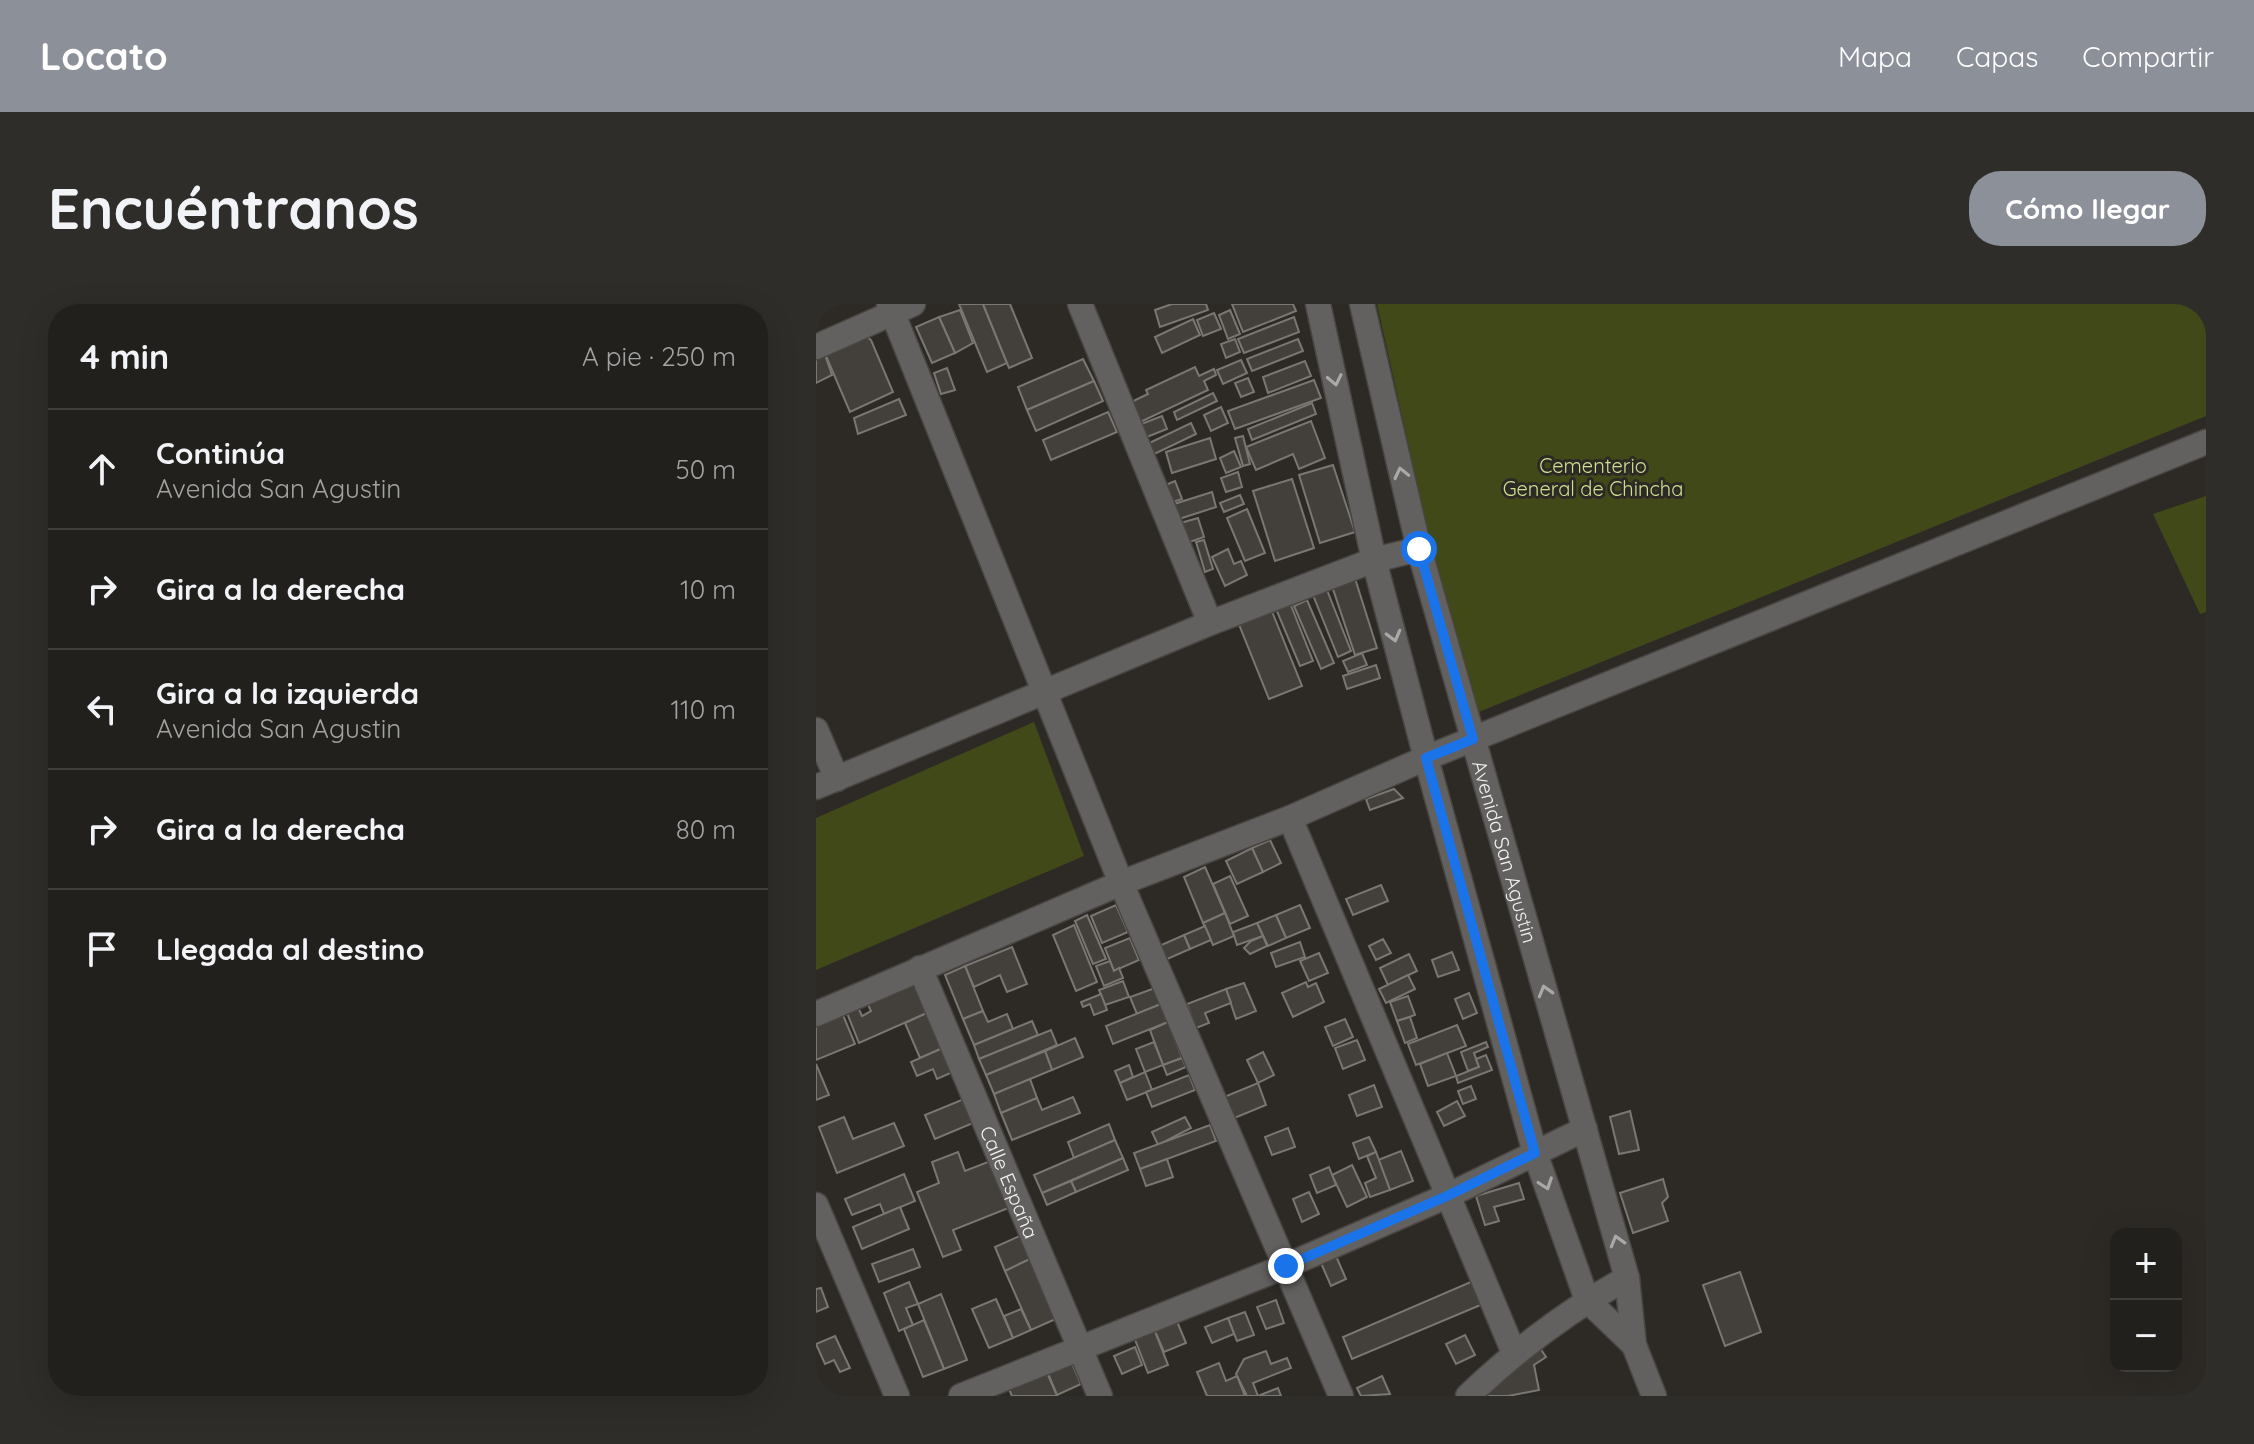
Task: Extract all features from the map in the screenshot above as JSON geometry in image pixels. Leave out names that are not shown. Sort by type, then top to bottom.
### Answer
[{"type":"street","points":[[1080,304],[1210,623]]},
{"type":"street","points":[[1318,304],[1374,560],[1535,1153],[1587,1300],[1634,1345]]},
{"type":"street","name":"Avenida San Agustin","points":[[1362,304],[1419,549],[1627,1278],[1634,1345],[1654,1396]]},
{"type":"street","points":[[816,347],[898,307],[1121,883],[1341,1396]]},
{"type":"street","points":[[816,1014],[1121,883],[1290,818],[1426,758],[2206,442]]},
{"type":"street","points":[[816,730],[826,783],[1210,623],[1374,560],[1419,549]]},
{"type":"street","points":[[1290,818],[1514,1353]]},
{"type":"street","name":"Calle España","points":[[920,968],[1100,1396]]},
{"type":"street","points":[[961,1396],[1286,1266],[1447,1196],[1585,1129]]},
{"type":"street","points":[[816,1205],[897,1396]]},
{"type":"street","points":[[1468,1396],[1514,1353],[1587,1300],[1627,1278]]},
{"type":"green space","name":"Cementerio General de Chincha","points":[[1377,304],[2206,304],[2206,416],[1469,716]]},
{"type":"green space","points":[[2206,496],[2206,612],[2200,614],[2153,514]]},
{"type":"green space","points":[[1034,722],[1084,856],[816,970],[816,818]]},
{"type":"building","points":[[959,304],[983,304],[1007,363],[987,372]]},
{"type":"building","points":[[983,304],[1010,304],[1032,358],[1009,368]]},
{"type":"building","points":[[1172,304],[1206,304],[1208,310],[1160,327],[1155,310]]},
{"type":"building","points":[[1232,304],[1293,304],[1296,311],[1243,332]]},
{"type":"building","points":[[960,310],[973,343],[955,353],[939,317]]},
{"type":"building","points":[[1230,310],[1240,334],[1228,339],[1219,315]]},
{"type":"building","points":[[1214,313],[1221,329],[1203,336],[1197,320]]},
{"type":"building","points":[[939,317],[955,353],[932,363],[916,327]]},
{"type":"building","points":[[1294,317],[1299,332],[1244,353],[1238,339]]},
{"type":"building","points":[[1193,319],[1200,335],[1162,353],[1155,337]]},
{"type":"building","points":[[861,332],[871,340],[893,392],[850,412],[823,349]]},
{"type":"building","points":[[1235,339],[1240,352],[1226,358],[1221,344]]},
{"type":"building","points":[[1298,339],[1303,351],[1252,371],[1247,359]]},
{"type":"building","points":[[823,349],[832,375],[816,383],[816,352]]},
{"type":"building","points":[[1083,359],[1094,381],[1027,410],[1018,387]]},
{"type":"building","points":[[1241,360],[1247,373],[1223,384],[1217,370]]},
{"type":"building","points":[[1305,361],[1311,376],[1268,393],[1263,377]]},
{"type":"building","points":[[1195,367],[1199,376],[1214,369],[1216,375],[1204,381],[1208,390],[1134,425],[1125,405],[1148,394],[1146,390]]},
{"type":"building","points":[[947,368],[955,390],[941,394],[934,373]]},
{"type":"building","points":[[1248,378],[1254,392],[1241,397],[1235,383]]},
{"type":"building","points":[[1314,380],[1321,398],[1235,429],[1228,411]]},
{"type":"building","points":[[1094,381],[1103,401],[1036,431],[1027,410]]},
{"type":"building","points":[[1213,393],[1217,401],[1177,420],[1174,412]]},
{"type":"building","points":[[899,399],[906,415],[858,434],[854,418]]},
{"type":"building","points":[[1312,403],[1316,414],[1252,440],[1248,429]]},
{"type":"building","points":[[1221,407],[1228,423],[1211,431],[1204,415]]},
{"type":"building","points":[[1108,412],[1117,432],[1051,460],[1043,440]]},
{"type":"building","points":[[1162,416],[1167,429],[1142,439],[1136,426]]},
{"type":"building","points":[[1311,421],[1325,458],[1299,469],[1293,454],[1256,470],[1246,447]]},
{"type":"building","points":[[1191,423],[1196,434],[1146,458],[1141,447]]},
{"type":"building","points":[[1243,436],[1250,464],[1243,466],[1235,438]]},
{"type":"building","points":[[1210,438],[1216,459],[1172,473],[1166,452]]},
{"type":"building","points":[[1234,451],[1241,467],[1226,473],[1220,458]]},
{"type":"building","points":[[1333,465],[1355,532],[1320,543],[1299,475]]},
{"type":"building","points":[[1238,472],[1242,487],[1226,492],[1221,478]]},
{"type":"building","points":[[1292,479],[1314,548],[1275,561],[1253,491]]},
{"type":"building","points":[[1175,481],[1182,499],[1170,503],[1163,486]]},
{"type":"building","points":[[1212,492],[1216,507],[1176,520],[1171,505]]},
{"type":"building","points":[[1240,495],[1244,504],[1224,512],[1220,503]]},
{"type":"building","points":[[1247,509],[1265,553],[1245,561],[1227,518]]},
{"type":"building","points":[[1198,518],[1204,537],[1184,544],[1177,524]]},
{"type":"building","points":[[1204,540],[1213,569],[1205,572],[1196,542]]},
{"type":"building","points":[[1228,549],[1234,564],[1241,561],[1247,575],[1225,586],[1212,557]]},
{"type":"building","points":[[1353,572],[1377,648],[1355,655],[1330,580]]},
{"type":"building","points":[[1327,590],[1351,651],[1338,657],[1313,595]]},
{"type":"building","points":[[1307,600],[1334,663],[1321,669],[1294,606]]},
{"type":"building","points":[[1290,603],[1313,661],[1300,666],[1276,609]]},
{"type":"building","points":[[1271,609],[1302,686],[1269,699],[1238,622]]},
{"type":"building","points":[[1362,653],[1367,665],[1348,672],[1343,661]]},
{"type":"building","points":[[1376,665],[1380,678],[1347,689],[1343,676]]},
{"type":"building","points":[[1394,789],[1403,798],[1370,810],[1366,799]]},
{"type":"building","points":[[1270,840],[1281,863],[1263,872],[1252,848]]},
{"type":"building","points":[[1252,848],[1263,872],[1237,884],[1226,861]]},
{"type":"building","points":[[1205,867],[1225,913],[1203,923],[1184,877]]},
{"type":"building","points":[[1230,876],[1248,916],[1230,924],[1213,884]]},
{"type":"building","points":[[1381,885],[1388,901],[1353,915],[1346,899]]},
{"type":"building","points":[[1116,905],[1128,932],[1102,943],[1091,916]]},
{"type":"building","points":[[1300,905],[1310,928],[1286,938],[1276,915]]},
{"type":"building","points":[[1225,913],[1234,936],[1213,945],[1203,923]]},
{"type":"building","points":[[1087,915],[1106,959],[1093,964],[1075,921]]},
{"type":"building","points":[[1276,915],[1286,938],[1268,946],[1257,923]]},
{"type":"building","points":[[1257,923],[1263,936],[1237,945],[1233,932]]},
{"type":"building","points":[[1074,925],[1097,982],[1076,991],[1053,935]]},
{"type":"building","points":[[1205,926],[1211,940],[1190,949],[1184,935]]},
{"type":"building","points":[[1184,935],[1190,949],[1165,960],[1159,946]]},
{"type":"building","points":[[1263,936],[1267,946],[1250,954],[1244,948],[1251,941]]},
{"type":"building","points":[[1130,938],[1139,960],[1114,971],[1105,948]]},
{"type":"building","points":[[1383,939],[1391,953],[1376,960],[1369,946]]},
{"type":"building","points":[[1300,942],[1305,957],[1276,967],[1271,953]]},
{"type":"building","points":[[1012,947],[1027,984],[1007,992],[1000,975],[974,987],[965,966]]},
{"type":"building","points":[[1452,952],[1459,970],[1438,977],[1432,960]]},
{"type":"building","points":[[1319,953],[1328,973],[1309,981],[1300,961]]},
{"type":"building","points":[[1409,954],[1417,971],[1388,985],[1380,968]]},
{"type":"building","points":[[1110,961],[1114,971],[1119,968],[1123,978],[1104,986],[1096,966]]},
{"type":"building","points":[[965,966],[983,1011],[963,1019],[945,975]]},
{"type":"building","points":[[1408,975],[1415,989],[1386,1003],[1379,989]]},
{"type":"building","points":[[915,978],[929,1012],[859,1043],[845,1008],[856,1003],[862,1016],[871,1011],[866,1000]]},
{"type":"building","points":[[1123,981],[1129,997],[1105,1005],[1099,990]]},
{"type":"building","points":[[1306,982],[1308,987],[1316,983],[1324,1002],[1293,1017],[1282,993]]},
{"type":"building","points":[[1244,983],[1256,1011],[1236,1019],[1226,989]]},
{"type":"building","points":[[1155,988],[1161,1004],[1137,1014],[1130,997]]},
{"type":"building","points":[[1226,989],[1231,1003],[1205,1013],[1209,1023],[1196,1028],[1187,1004]]},
{"type":"building","points":[[1469,993],[1477,1013],[1463,1019],[1455,999]]},
{"type":"building","points":[[1101,994],[1107,1010],[1094,1015],[1090,1004],[1083,1007],[1081,1002]]},
{"type":"building","points":[[1408,996],[1415,1015],[1397,1021],[1390,1002]]},
{"type":"building","points":[[1161,1004],[1168,1022],[1113,1044],[1106,1026]]},
{"type":"building","points":[[983,1011],[988,1022],[1007,1014],[1013,1029],[974,1045],[963,1019]]},
{"type":"building","points":[[929,1012],[945,1047],[920,1058],[905,1023]]},
{"type":"building","points":[[843,1015],[855,1044],[816,1060],[816,1026]]},
{"type":"building","points":[[1410,1017],[1417,1038],[1405,1043],[1397,1021]]},
{"type":"building","points":[[1345,1019],[1353,1037],[1333,1046],[1325,1027]]},
{"type":"building","points":[[1032,1021],[1038,1035],[979,1059],[974,1045]]},
{"type":"building","points":[[1168,1022],[1182,1058],[1163,1065],[1150,1030]]},
{"type":"building","points":[[1457,1025],[1466,1046],[1416,1065],[1408,1044]]},
{"type":"building","points":[[1051,1030],[1057,1045],[986,1075],[979,1059]]},
{"type":"building","points":[[1075,1038],[1083,1057],[1052,1070],[1045,1051]]},
{"type":"building","points":[[1357,1040],[1365,1060],[1343,1069],[1335,1048]]},
{"type":"building","points":[[1154,1042],[1163,1065],[1145,1072],[1136,1049]]},
{"type":"building","points":[[1486,1042],[1488,1047],[1474,1053],[1479,1067],[1468,1071],[1461,1052]]},
{"type":"building","points":[[945,1047],[955,1071],[937,1079],[933,1069],[917,1076],[911,1062]]},
{"type":"building","points":[[1045,1051],[1052,1070],[994,1094],[986,1075]]},
{"type":"building","points":[[1263,1052],[1274,1075],[1258,1083],[1247,1060]]},
{"type":"building","points":[[1447,1053],[1456,1076],[1428,1086],[1420,1064]]},
{"type":"building","points":[[1486,1055],[1492,1070],[1458,1083],[1456,1076],[1479,1067],[1476,1059]]},
{"type":"building","points":[[1182,1058],[1186,1067],[1167,1075],[1163,1065]]},
{"type":"building","points":[[816,1064],[829,1095],[816,1100]]},
{"type":"building","points":[[1129,1065],[1133,1077],[1120,1083],[1115,1071]]},
{"type":"building","points":[[1145,1072],[1152,1090],[1127,1100],[1120,1083]]},
{"type":"building","points":[[1189,1075],[1195,1090],[1152,1107],[1146,1092]]},
{"type":"building","points":[[1030,1079],[1037,1098],[1001,1113],[994,1094]]},
{"type":"building","points":[[1258,1083],[1266,1105],[1232,1119],[1224,1097]]},
{"type":"building","points":[[1374,1085],[1382,1107],[1357,1116],[1349,1095]]},
{"type":"building","points":[[1471,1086],[1476,1099],[1463,1104],[1458,1091]]},
{"type":"building","points":[[1073,1097],[1080,1113],[1012,1140],[1001,1113],[1037,1098],[1042,1110]]},
{"type":"building","points":[[964,1099],[973,1123],[935,1139],[925,1115]]},
{"type":"building","points":[[1457,1101],[1465,1116],[1444,1126],[1437,1112]]},
{"type":"building","points":[[1630,1111],[1639,1150],[1619,1154],[1610,1117]]},
{"type":"building","points":[[844,1117],[853,1139],[894,1123],[904,1146],[837,1173],[819,1127]]},
{"type":"building","points":[[1185,1117],[1191,1128],[1158,1145],[1152,1132]]},
{"type":"building","points":[[1109,1124],[1115,1140],[1074,1158],[1068,1142]]},
{"type":"building","points":[[1210,1125],[1216,1141],[1140,1169],[1134,1153]]},
{"type":"building","points":[[1288,1128],[1295,1147],[1272,1155],[1265,1137]]},
{"type":"building","points":[[1369,1137],[1376,1152],[1359,1159],[1353,1143]]},
{"type":"building","points":[[1115,1140],[1123,1158],[1042,1193],[1034,1175]]},
{"type":"building","points":[[1401,1151],[1413,1181],[1390,1190],[1378,1160]]},
{"type":"building","points":[[958,1152],[965,1171],[993,1160],[1011,1207],[953,1230],[961,1250],[943,1257],[917,1192],[939,1183],[932,1162]]},
{"type":"building","points":[[1376,1152],[1390,1190],[1370,1197],[1365,1183],[1376,1178],[1367,1156]]},
{"type":"building","points":[[1123,1158],[1128,1170],[1076,1192],[1071,1181]]},
{"type":"building","points":[[1167,1159],[1173,1177],[1146,1186],[1140,1169]]},
{"type":"building","points":[[1352,1165],[1367,1197],[1347,1207],[1332,1175]]},
{"type":"building","points":[[1329,1167],[1336,1185],[1317,1193],[1310,1175]]},
{"type":"building","points":[[904,1174],[915,1201],[884,1214],[880,1204],[852,1215],[845,1199]]},
{"type":"building","points":[[1663,1179],[1668,1197],[1662,1203],[1668,1221],[1633,1233],[1620,1193]]},
{"type":"building","points":[[1071,1181],[1076,1192],[1047,1205],[1042,1193]]},
{"type":"building","points":[[1519,1183],[1524,1199],[1494,1207],[1499,1221],[1485,1225],[1476,1196]]},
{"type":"building","points":[[1309,1192],[1319,1214],[1302,1222],[1293,1199]]},
{"type":"building","points":[[900,1207],[909,1229],[862,1249],[853,1227]]},
{"type":"building","points":[[1022,1235],[1032,1258],[1005,1271],[995,1247]]},
{"type":"building","points":[[913,1249],[920,1267],[879,1282],[872,1264]]},
{"type":"building","points":[[1336,1256],[1346,1279],[1331,1286],[1321,1263]]},
{"type":"building","points":[[1032,1258],[1058,1318],[1031,1330],[1005,1271]]},
{"type":"building","points":[[1740,1272],[1761,1332],[1725,1346],[1703,1285]]},
{"type":"building","points":[[1473,1281],[1483,1304],[1352,1359],[1343,1337]]},
{"type":"building","points":[[909,1282],[918,1304],[906,1308],[913,1325],[899,1331],[884,1293]]},
{"type":"building","points":[[821,1288],[828,1307],[816,1312],[816,1289]]},
{"type":"building","points":[[941,1294],[967,1360],[944,1369],[918,1304]]},
{"type":"building","points":[[996,1299],[1013,1338],[989,1348],[972,1309]]},
{"type":"building","points":[[1276,1300],[1284,1323],[1266,1329],[1257,1307]]},
{"type":"building","points":[[1021,1309],[1031,1330],[1013,1338],[1004,1316]]},
{"type":"building","points":[[1245,1312],[1254,1335],[1237,1341],[1228,1318]]},
{"type":"building","points":[[1228,1318],[1234,1334],[1212,1343],[1205,1327]]},
{"type":"building","points":[[1176,1319],[1186,1343],[1164,1352],[1154,1329]]},
{"type":"building","points":[[924,1320],[944,1369],[923,1377],[904,1329]]},
{"type":"building","points":[[1154,1329],[1168,1365],[1148,1373],[1134,1337]]},
{"type":"building","points":[[1465,1335],[1475,1355],[1456,1364],[1446,1344]]},
{"type":"building","points":[[835,1336],[850,1368],[840,1372],[834,1360],[825,1364],[816,1344]]},
{"type":"building","points":[[1538,1345],[1546,1357],[1534,1365],[1539,1390],[1508,1396],[1480,1396]]},
{"type":"building","points":[[1135,1347],[1142,1365],[1122,1374],[1114,1356]]},
{"type":"building","points":[[1266,1351],[1271,1364],[1287,1358],[1291,1368],[1253,1383],[1258,1396],[1247,1396],[1236,1374],[1244,1359]]},
{"type":"building","points":[[1071,1361],[1081,1384],[1057,1395],[1047,1371]]},
{"type":"building","points":[[1219,1363],[1226,1381],[1237,1376],[1245,1396],[1207,1396],[1197,1372]]},
{"type":"building","points":[[1046,1370],[1057,1396],[1012,1396],[1008,1387]]},
{"type":"building","points":[[1382,1376],[1390,1394],[1361,1396],[1357,1388]]},
{"type":"building","points":[[1278,1388],[1281,1396],[1258,1396]]},
{"type":"route","points":[[1286,1266],[1447,1196],[1535,1153],[1426,758],[1473,739],[1419,549]]}]
